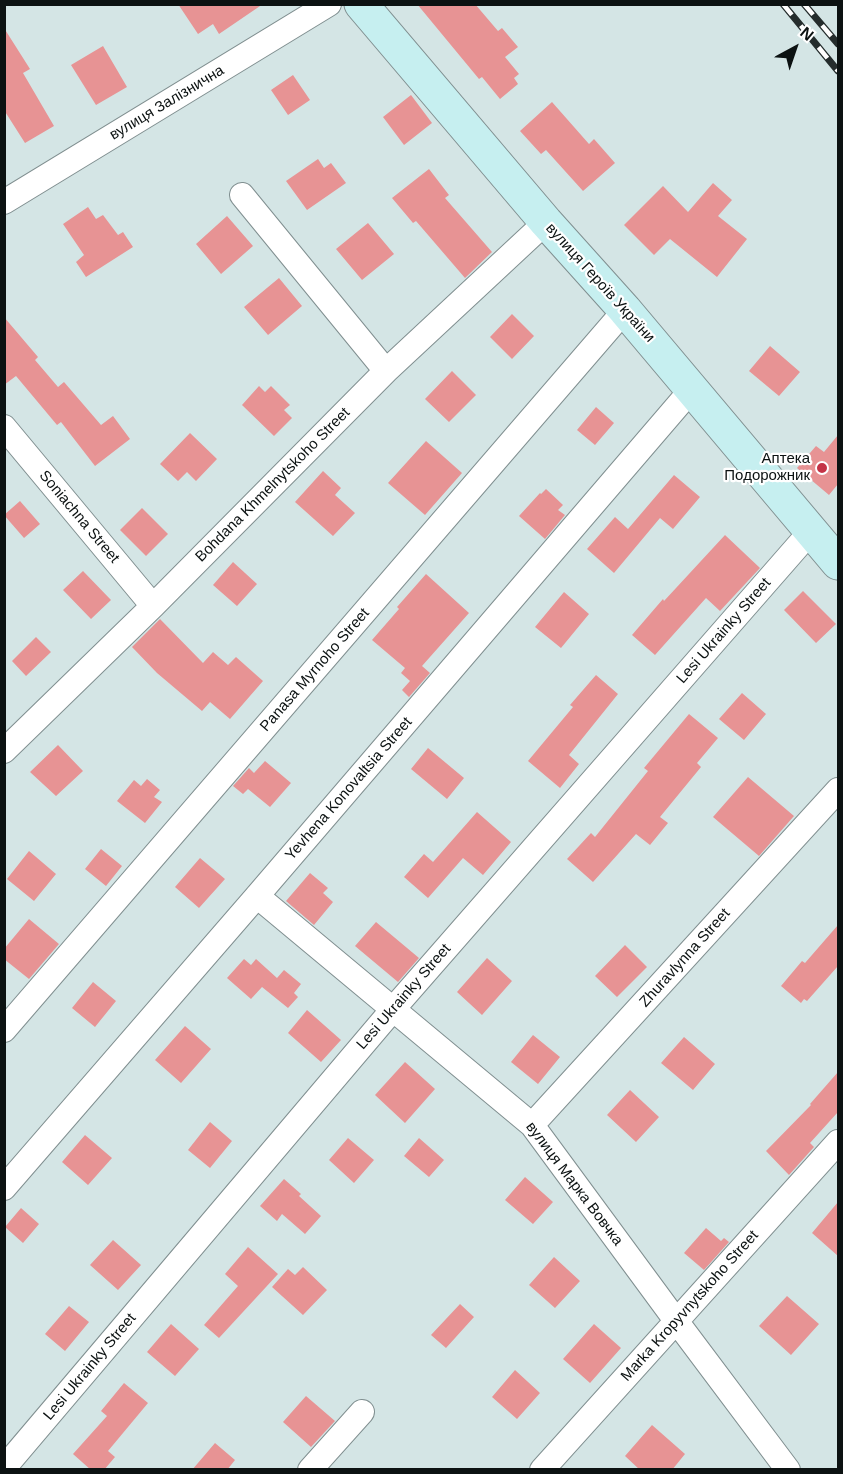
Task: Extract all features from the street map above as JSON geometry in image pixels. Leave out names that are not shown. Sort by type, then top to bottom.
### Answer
[{"type":"street","name":"вулиця Залізнична","points":[[4,202],[329,4]]},
{"type":"street","name":"вулиця Героїв України","points":[[361,4],[546,222],[692,388],[838,562]]},
{"type":"street","points":[[242,195],[386,371]]},
{"type":"street","name":"Bohdana Khmelnytskoho Street","points":[[4,751],[153,606],[386,371],[546,222]]},
{"type":"street","name":"Panasa Myrnoho Street","points":[[4,1030],[625,310]]},
{"type":"street","name":"Yevhena Konovaltsia Street","points":[[4,1188],[692,388]]},
{"type":"street","name":"Soniachna Street","points":[[4,427],[153,606]]},
{"type":"street","name":"Lesi Ukrainky Street","points":[[4,1468],[394,1008],[811,531]]},
{"type":"street","name":"Zhuravlynna Street","points":[[532,1125],[838,790]]},
{"type":"street","name":"вулиця Марка Вовчка","points":[[257,896],[532,1125],[788,1470]]},
{"type":"street","name":"Marka Kropyvnytskoho Street","points":[[542,1470],[838,1142]]},
{"type":"street","points":[[310,1470],[362,1412]]},
{"type":"building","points":[[178,4],[263,4],[219,34],[213,24],[198,34]]},
{"type":"building","points":[[417,4],[475,4],[498,31],[502,28],[518,47],[505,57],[519,74],[514,78],[518,84],[500,99],[482,77],[479,79]]},
{"type":"building","points":[[4,28],[30,69],[23,73],[54,126],[25,143],[4,110]]},
{"type":"building","points":[[103,46],[127,87],[96,105],[71,65]]},
{"type":"building","points":[[293,75],[310,100],[288,115],[271,90]]},
{"type":"building","points":[[411,95],[432,123],[404,145],[383,117]]},
{"type":"building","points":[[552,102],[589,144],[594,139],[615,163],[583,191],[546,150],[541,154],[520,131]]},
{"type":"building","points":[[318,159],[324,168],[331,163],[346,183],[307,210],[286,181]]},
{"type":"building","points":[[429,169],[449,195],[445,198],[492,252],[465,278],[416,221],[413,223],[392,198]]},
{"type":"building","points":[[713,183],[732,200],[718,216],[747,239],[717,277],[670,239],[654,255],[624,225],[663,186],[688,212]]},
{"type":"building","points":[[88,207],[96,219],[103,215],[118,235],[123,232],[133,247],[86,277],[76,262],[84,255],[63,224]]},
{"type":"building","points":[[227,216],[253,246],[221,274],[196,244]]},
{"type":"building","points":[[368,223],[394,254],[362,280],[336,249]]},
{"type":"building","points":[[279,278],[302,306],[268,335],[244,307]]},
{"type":"building","points":[[512,314],[534,336],[512,359],[490,337]]},
{"type":"building","points":[[4,317],[38,357],[35,360],[58,387],[64,382],[101,425],[113,416],[130,439],[95,466],[61,422],[57,425],[16,376],[4,385]]},
{"type":"building","points":[[770,346],[800,372],[779,396],[749,371]]},
{"type":"building","points":[[452,371],[476,395],[449,422],[425,399]]},
{"type":"building","points":[[259,386],[265,392],[271,386],[290,405],[284,410],[292,418],[274,436],[242,405]]},
{"type":"building","points":[[596,407],[614,423],[595,445],[577,430]]},
{"type":"building","points":[[190,433],[217,459],[196,481],[187,472],[178,481],[160,464]]},
{"type":"building","points":[[838,435],[838,484],[829,495],[797,468],[816,446],[824,452]]},
{"type":"building","points":[[426,441],[462,473],[425,515],[388,483]]},
{"type":"building","points":[[323,471],[341,488],[335,495],[355,513],[333,536],[295,502]]},
{"type":"building","points":[[674,475],[700,497],[673,529],[660,518],[614,573],[587,549],[615,517],[628,529]]},
{"type":"building","points":[[546,489],[563,505],[558,510],[565,515],[545,539],[519,516]]},
{"type":"building","points":[[20,501],[40,524],[24,538],[4,515]]},
{"type":"building","points":[[142,508],[168,534],[146,556],[120,530]]},
{"type":"building","points":[[725,535],[760,568],[720,611],[706,598],[655,655],[632,635],[663,599],[664,601]]},
{"type":"building","points":[[233,562],[257,584],[237,606],[213,585]]},
{"type":"building","points":[[83,571],[111,600],[91,619],[63,590]]},
{"type":"building","points":[[426,574],[469,613],[422,666],[430,673],[409,697],[402,690],[410,681],[401,673],[405,668],[372,640]]},
{"type":"building","points":[[803,591],[836,624],[816,643],[784,610]]},
{"type":"building","points":[[564,592],[589,614],[561,648],[535,627]]},
{"type":"building","points":[[160,619],[203,663],[213,652],[228,665],[236,657],[263,681],[230,719],[210,702],[202,711],[157,673],[132,647]]},
{"type":"building","points":[[36,637],[51,652],[26,676],[12,661]]},
{"type":"building","points":[[596,675],[618,694],[569,755],[579,764],[560,788],[528,761],[573,707],[570,705]]},
{"type":"building","points":[[742,693],[766,714],[744,740],[719,719]]},
{"type":"building","points":[[689,714],[718,738],[697,763],[701,767],[660,817],[668,823],[650,845],[636,834],[593,882],[567,859],[591,833],[595,837],[648,771],[644,768]]},
{"type":"building","points":[[58,745],[83,771],[56,796],[30,772]]},
{"type":"building","points":[[428,748],[464,778],[447,799],[411,769]]},
{"type":"building","points":[[265,761],[291,783],[270,807],[248,789],[243,794],[233,786],[249,768],[254,773]]},
{"type":"building","points":[[748,777],[794,816],[759,856],[713,817]]},
{"type":"building","points":[[147,779],[160,790],[154,797],[162,802],[145,823],[117,801],[134,780],[141,786]]},
{"type":"building","points":[[477,812],[511,842],[483,875],[463,858],[428,898],[404,877],[424,854],[433,862]]},
{"type":"building","points":[[101,849],[122,866],[106,886],[85,869]]},
{"type":"building","points":[[29,851],[56,874],[34,901],[7,879]]},
{"type":"building","points":[[200,858],[225,879],[199,908],[175,887]]},
{"type":"building","points":[[310,873],[328,888],[323,893],[333,902],[314,925],[286,901]]},
{"type":"building","points":[[29,919],[59,944],[29,979],[4,959],[4,949]]},
{"type":"building","points":[[376,922],[419,958],[398,982],[355,946]]},
{"type":"building","points":[[838,925],[838,966],[807,1001],[804,999],[801,1003],[781,986],[802,961],[805,963]]},
{"type":"building","points":[[625,945],[647,967],[617,997],[595,976]]},
{"type":"building","points":[[487,958],[512,981],[482,1015],[457,992]]},
{"type":"building","points":[[244,959],[251,965],[256,959],[277,978],[284,970],[301,984],[294,993],[298,997],[288,1008],[262,987],[251,999],[227,978]]},
{"type":"building","points":[[93,982],[116,1001],[95,1027],[72,1008]]},
{"type":"building","points":[[307,1010],[341,1040],[321,1062],[288,1033]]},
{"type":"building","points":[[185,1026],[211,1049],[181,1083],[155,1060]]},
{"type":"building","points":[[533,1035],[560,1057],[538,1084],[511,1062]]},
{"type":"building","points":[[684,1037],[715,1064],[693,1090],[661,1063]]},
{"type":"building","points":[[405,1062],[435,1089],[405,1123],[375,1095]]},
{"type":"building","points":[[838,1072],[838,1112],[810,1143],[814,1147],[789,1175],[766,1151],[811,1105]]},
{"type":"building","points":[[630,1090],[659,1117],[636,1142],[607,1115]]},
{"type":"building","points":[[210,1122],[232,1141],[210,1168],[188,1150]]},
{"type":"building","points":[[85,1135],[112,1158],[88,1185],[62,1162]]},
{"type":"building","points":[[348,1138],[374,1160],[354,1183],[329,1160]]},
{"type":"building","points":[[419,1138],[444,1160],[429,1177],[404,1156]]},
{"type":"building","points":[[525,1177],[553,1202],[533,1224],[505,1200]]},
{"type":"building","points":[[284,1179],[321,1216],[305,1234],[282,1214],[277,1221],[260,1206]]},
{"type":"building","points":[[838,1202],[838,1256],[812,1233]]},
{"type":"building","points":[[21,1208],[39,1224],[23,1243],[5,1227]]},
{"type":"building","points":[[706,1228],[721,1241],[724,1238],[729,1242],[704,1270],[684,1253]]},
{"type":"building","points":[[113,1240],[141,1265],[118,1290],[90,1265]]},
{"type":"building","points":[[248,1247],[278,1274],[219,1338],[204,1325],[238,1286],[225,1274]]},
{"type":"building","points":[[554,1257],[580,1281],[555,1308],[529,1285]]},
{"type":"building","points":[[303,1267],[327,1290],[303,1315],[272,1287],[288,1269],[295,1275]]},
{"type":"building","points":[[787,1296],[819,1324],[791,1355],[759,1326]]},
{"type":"building","points":[[460,1304],[474,1317],[446,1348],[431,1335]]},
{"type":"building","points":[[69,1306],[89,1322],[65,1351],[45,1334]]},
{"type":"building","points":[[171,1324],[199,1349],[175,1376],[147,1352]]},
{"type":"building","points":[[594,1324],[621,1348],[590,1383],[563,1359]]},
{"type":"building","points":[[515,1370],[540,1393],[517,1419],[492,1397]]},
{"type":"building","points":[[124,1383],[148,1403],[108,1451],[115,1457],[104,1470],[91,1470],[73,1454],[107,1416],[101,1411]]},
{"type":"building","points":[[306,1396],[335,1421],[311,1447],[283,1422]]},
{"type":"building","points":[[652,1425],[685,1454],[672,1470],[640,1470],[625,1456]]},
{"type":"building","points":[[215,1443],[235,1460],[227,1470],[192,1470]]},
{"type":"railway","points":[[783,4],[838,71]]},
{"type":"railway","points":[[804,4],[838,44]]},
{"type":"place","name":"Аптека Подорожник","points":[[822,468]]}]
